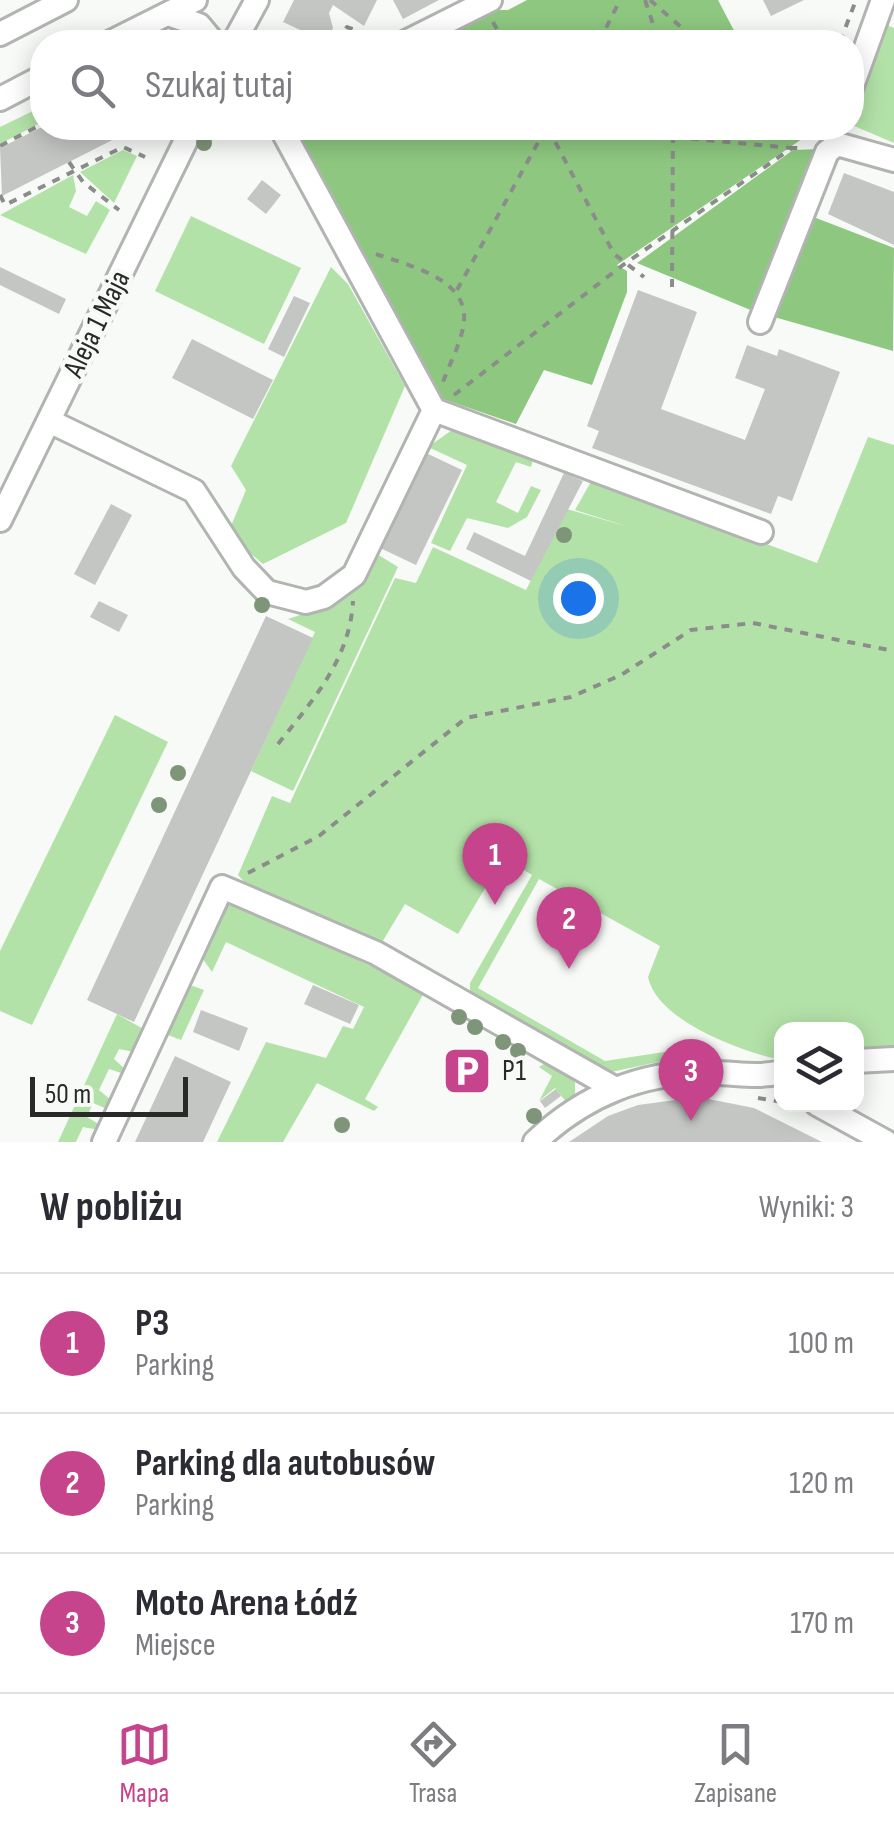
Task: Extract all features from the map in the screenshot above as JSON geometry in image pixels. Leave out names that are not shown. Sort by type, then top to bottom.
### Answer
[{"type":"street","points":[[0,34],[66,0]]},
{"type":"street","points":[[135,30],[195,0]]},
{"type":"street","points":[[240,30],[256,0]]},
{"type":"street","points":[[430,30],[490,0]]},
{"type":"street","points":[[864,53],[883,0]]},
{"type":"street","points":[[168,14],[202,30]]},
{"type":"street","points":[[0,99],[30,84]]},
{"type":"street","name":"Aleja 1 Maja","points":[[0,520],[186,140]]},
{"type":"street","points":[[287,140],[434,410],[761,532]]},
{"type":"street","points":[[760,322],[833,140]]},
{"type":"street","points":[[841,140],[894,160]]},
{"type":"street","points":[[49,420],[194,491],[244,568],[266,592],[306,602],[324,598],[349,579],[364,558],[434,410]]},
{"type":"street","points":[[104,1142],[222,887],[376,953],[614,1088]]},
{"type":"street","points":[[864,1061],[894,1059]]},
{"type":"street","points":[[535,1142],[564,1116],[614,1088],[684,1074],[774,1088]]},
{"type":"street","points":[[754,1087],[774,1076]]},
{"type":"street","points":[[832,1112],[886,1142]]},
{"type":"path","points":[[605,30],[620,0]]},
{"type":"path","points":[[647,0],[656,30]]},
{"type":"path","points":[[647,0],[683,30]]},
{"type":"path","points":[[845,30],[856,0]]},
{"type":"path","points":[[0,146],[30,130]]},
{"type":"path","points":[[456,292],[540,140]]},
{"type":"path","points":[[554,140],[623,264],[644,277]]},
{"type":"path","points":[[672,287],[673,140]]},
{"type":"path","points":[[719,140],[792,148]]},
{"type":"path","points":[[434,410],[623,264],[792,148],[823,140]]},
{"type":"path","points":[[0,195],[5,205],[123,147],[145,157]]},
{"type":"path","points":[[69,162],[102,201],[119,210]]},
{"type":"path","points":[[340,240],[416,268],[456,292],[465,319],[434,410]]},
{"type":"path","points":[[278,744],[332,674],[352,622],[349,579]]},
{"type":"path","points":[[256,870],[319,836],[466,718],[571,697],[621,675],[690,630],[753,623],[894,650]]},
{"type":"path","points":[[754,1087],[774,1098]]},
{"type":"green space","points":[[527,0],[718,0],[734,30],[452,30],[492,10],[508,10]]},
{"type":"green space","points":[[882,23],[894,28],[894,143],[864,130],[864,69]]},
{"type":"green space","points":[[30,112],[30,128],[0,144],[0,127]]},
{"type":"green space","points":[[298,140],[800,140],[617,265],[627,271],[627,292],[592,385],[544,370],[516,424],[440,398],[297,147]]},
{"type":"green space","points":[[822,149],[798,211],[894,248],[893,351],[753,311],[637,263],[793,150]]},
{"type":"green space","points":[[123,150],[137,156],[114,203],[80,172]]},
{"type":"green space","points":[[73,175],[76,191],[69,207],[87,216],[96,201],[110,210],[86,254],[0,215]]},
{"type":"green space","points":[[191,216],[301,268],[264,344],[155,291]]},
{"type":"green space","points":[[331,267],[348,284],[405,386],[346,523],[263,564],[241,545],[231,526],[246,490],[231,466]]},
{"type":"green space","points":[[466,429],[534,456],[531,467],[516,462],[496,502],[518,513],[531,486],[541,490],[527,517],[508,528],[467,518],[450,551],[431,543],[467,465],[428,447],[452,430]]},
{"type":"green space","points":[[868,437],[894,445],[894,1046],[864,1048],[864,1022],[774,1022],[774,1058],[701,1031],[666,1007],[654,992],[648,977],[660,946],[539,879],[478,988],[605,1061],[664,1052],[677,1058],[611,1072],[470,993],[470,983],[532,875],[516,865],[508,877],[495,871],[458,934],[405,904],[381,944],[249,887],[238,875],[272,796],[290,803],[395,578],[416,583],[433,547],[526,590],[567,509],[629,527],[575,510],[593,478],[817,563]]},
{"type":"green space","points":[[377,554],[398,567],[293,791],[251,771],[315,632],[288,619],[340,596],[360,579]]},
{"type":"green space","points":[[115,715],[168,742],[32,1025],[0,1011],[0,951]]},
{"type":"green space","points":[[226,905],[240,906],[425,991],[365,1099],[378,1107],[374,1111],[317,1083],[283,1142],[217,1142],[266,1042],[326,1058],[343,1026],[353,1029],[364,1007],[226,942],[212,972],[200,955]]},
{"type":"green space","points":[[186,988],[204,990],[181,1040],[163,1033]]},
{"type":"green space","points":[[117,1014],[145,1030],[134,1052],[119,1049],[114,1059],[126,1070],[121,1073],[109,1069],[99,1090],[112,1101],[105,1108],[93,1103],[87,1117],[97,1123],[99,1130],[83,1127],[76,1142],[58,1142]]},
{"type":"green space","points":[[549,1061],[575,1082],[575,1094],[567,1103],[555,1088],[539,1101],[552,1076],[539,1067]]},
{"type":"building","points":[[294,0],[377,0],[364,26],[333,5],[329,13],[332,30],[300,30],[283,22]]},
{"type":"building","points":[[393,0],[439,0],[403,19]]},
{"type":"building","points":[[763,0],[804,0],[771,16]]},
{"type":"building","points":[[30,133],[30,140],[112,140],[2,196],[0,148]]},
{"type":"building","points":[[844,173],[894,192],[894,245],[828,214]]},
{"type":"building","points":[[262,180],[281,195],[266,214],[247,199]]},
{"type":"building","points":[[0,267],[66,299],[59,314],[0,285]]},
{"type":"building","points":[[638,290],[697,312],[661,409],[745,440],[765,389],[735,378],[747,345],[777,356],[779,349],[840,372],[792,501],[778,496],[771,514],[592,448],[599,431],[587,426]]},
{"type":"building","points":[[294,296],[310,303],[284,357],[268,349]]},
{"type":"building","points":[[192,339],[273,380],[253,419],[172,378]]},
{"type":"building","points":[[424,452],[462,470],[416,565],[378,547]]},
{"type":"building","points":[[564,473],[583,481],[531,581],[466,549],[474,532],[525,556]]},
{"type":"building","points":[[111,504],[132,515],[95,585],[74,574]]},
{"type":"building","points":[[99,601],[128,615],[119,632],[90,617]]},
{"type":"building","points":[[266,616],[313,638],[134,1022],[87,1000]]},
{"type":"building","points":[[313,985],[359,1005],[350,1024],[304,1004]]},
{"type":"building","points":[[201,1010],[248,1028],[239,1051],[193,1032]]},
{"type":"building","points":[[175,1056],[231,1082],[203,1142],[135,1142]]},
{"type":"building","points":[[556,1089],[561,1096],[545,1108],[540,1101]]},
{"type":"building","points":[[698,1097],[754,1108],[822,1142],[569,1142],[608,1116],[638,1105]]},
{"type":"place","name":"P3","points":[[495,905]]},
{"type":"place","name":"Parking dla autobusów","points":[[569,969]]},
{"type":"place","name":"P1","points":[[467,1071]]},
{"type":"place","name":"Moto Arena Łódź","points":[[691,1121]]}]
